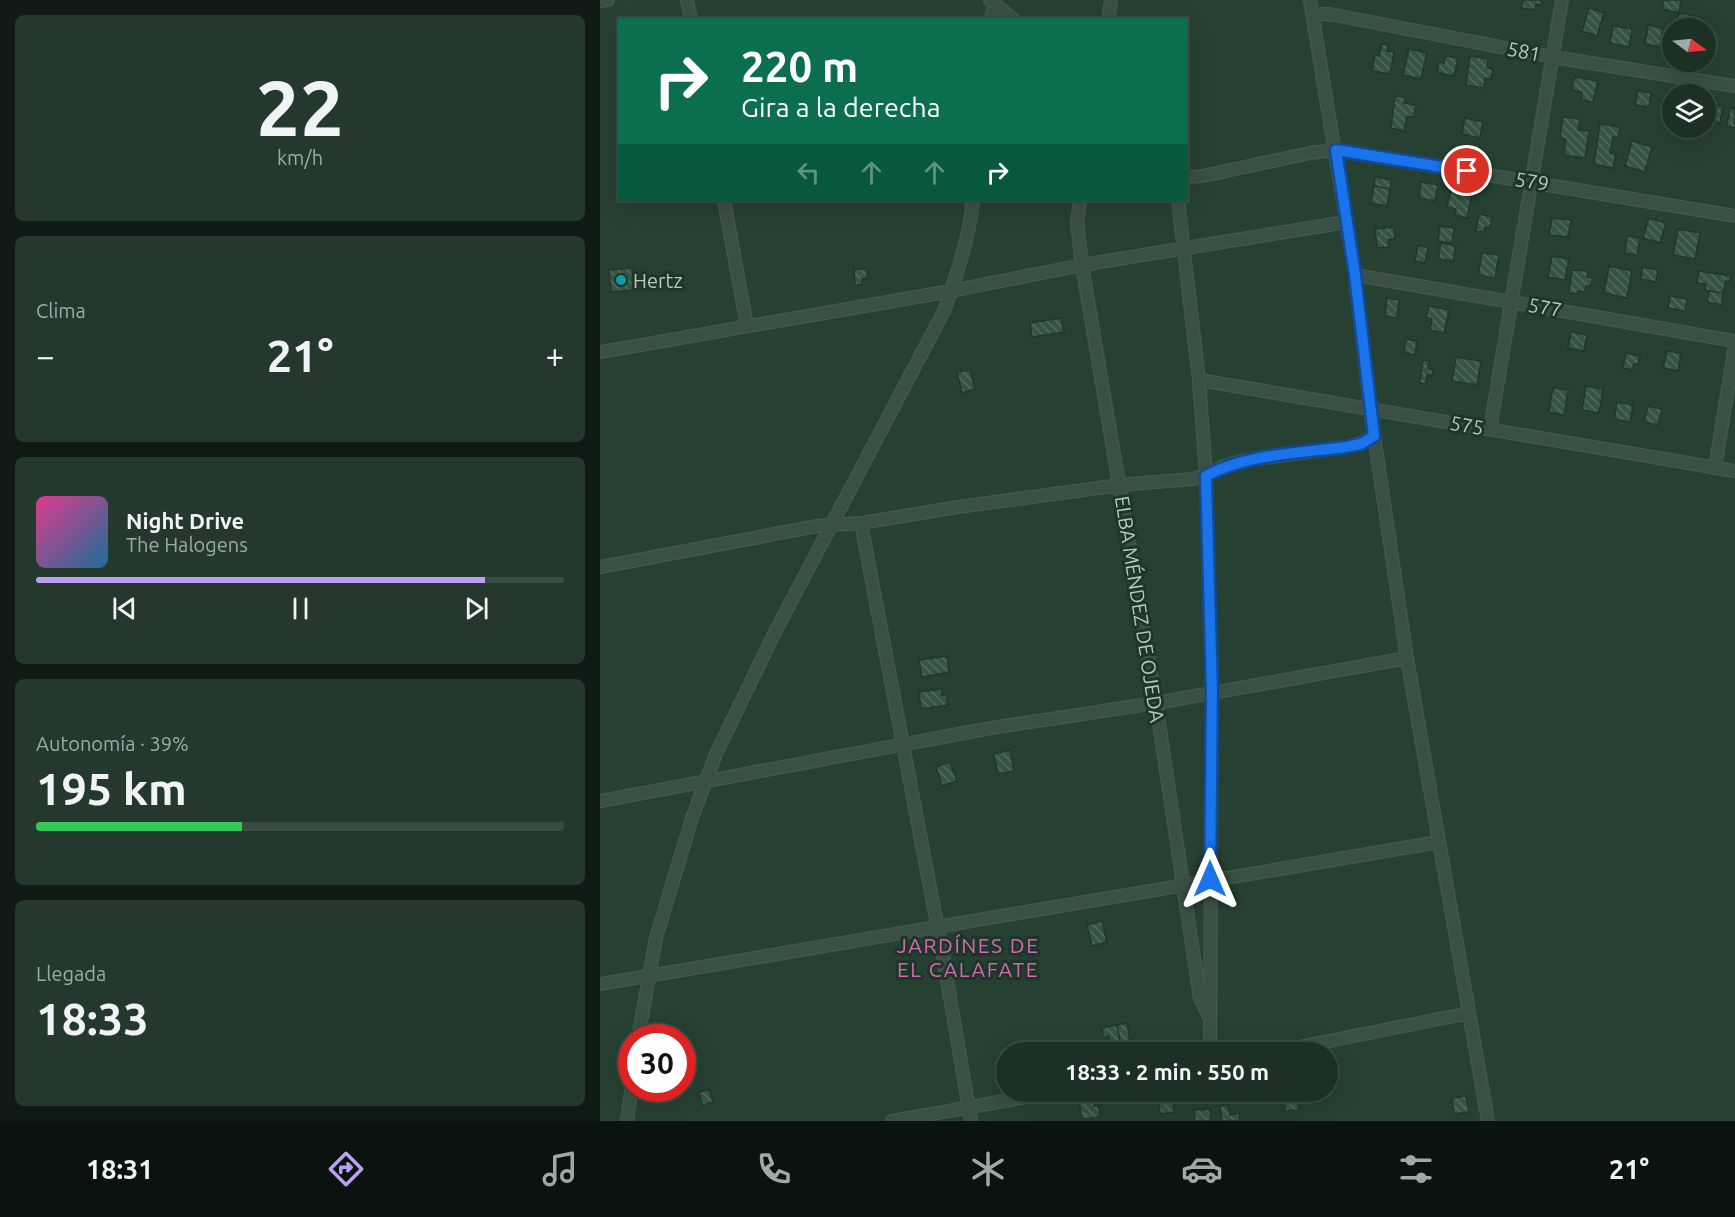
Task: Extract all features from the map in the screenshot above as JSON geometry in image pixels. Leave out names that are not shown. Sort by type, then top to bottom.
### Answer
[{"type":"street","points":[[600,1],[608,0]]},
{"type":"street","points":[[687,0],[691,18]]},
{"type":"street","points":[[1108,18],[1111,0]]},
{"type":"street","points":[[1310,0],[1355,275],[1370,408],[1407,658],[1488,1121]]},
{"type":"street","points":[[1490,429],[1562,0]]},
{"type":"street","points":[[990,18],[993,2]]},
{"type":"street","points":[[993,2],[1012,18]]},
{"type":"street","name":"581","points":[[1313,15],[1329,14],[1553,57],[1735,86]]},
{"type":"street","name":"579","points":[[1188,177],[1203,176],[1310,153],[1336,150],[1735,216]]},
{"type":"street","points":[[724,201],[747,326]]},
{"type":"street","points":[[640,1024],[648,976],[670,888],[692,818],[716,754],[770,644],[934,333],[964,255],[973,201]]},
{"type":"street","name":"ELBA MÉNDEZ DE OJEDA","points":[[1080,201],[1077,222],[1083,266],[1156,703],[1200,998],[1209,1018]]},
{"type":"street","points":[[1178,201],[1199,380],[1206,476],[1212,692],[1210,1042]]},
{"type":"street","points":[[600,352],[1083,266],[1346,222]]},
{"type":"street","name":"577","points":[[1355,275],[1512,301],[1735,343]]},
{"type":"street","points":[[1715,468],[1735,343]]},
{"type":"street","name":"575","points":[[1199,380],[1735,471]]},
{"type":"street","points":[[600,567],[833,524],[861,523],[1120,485],[1193,479],[1206,476],[1240,461],[1346,447],[1361,444],[1374,436]]},
{"type":"street","points":[[861,523],[971,1121]]},
{"type":"street","points":[[600,801],[991,728],[1156,703],[1407,658]]},
{"type":"street","points":[[600,984],[1439,842]]},
{"type":"street","points":[[1324,1042],[1469,1013]]},
{"type":"street","points":[[627,1121],[630,1102]]},
{"type":"street","points":[[892,1121],[997,1102]]},
{"type":"building","points":[[1523,0],[1542,0],[1541,5],[1536,4],[1535,10],[1522,8]]},
{"type":"building","points":[[1664,0],[1681,0],[1679,13],[1662,9]]},
{"type":"building","points":[[1589,8],[1604,13],[1597,36],[1582,31]]},
{"type":"building","points":[[1679,13],[1701,17],[1701,18],[1678,18]]},
{"type":"building","points":[[1648,25],[1662,28],[1660,47],[1645,44]]},
{"type":"building","points":[[1613,26],[1632,29],[1629,47],[1610,43]]},
{"type":"building","points":[[1382,44],[1388,45],[1387,51],[1394,52],[1390,74],[1372,71],[1375,55],[1379,56]]},
{"type":"building","points":[[1409,49],[1427,53],[1421,79],[1403,75]]},
{"type":"building","points":[[1445,56],[1458,58],[1454,76],[1437,72],[1439,62],[1444,63]]},
{"type":"building","points":[[1470,56],[1488,59],[1487,68],[1493,69],[1491,79],[1485,78],[1484,88],[1466,85]]},
{"type":"building","points":[[1574,77],[1598,81],[1593,102],[1581,100],[1582,92],[1572,90]]},
{"type":"building","points":[[1638,91],[1651,93],[1649,107],[1635,105]]},
{"type":"building","points":[[1395,96],[1405,97],[1404,103],[1416,105],[1414,117],[1407,116],[1404,131],[1391,128]]},
{"type":"building","points":[[1716,105],[1723,106],[1720,123],[1716,122]]},
{"type":"building","points":[[1730,108],[1735,109],[1735,128],[1727,126]]},
{"type":"building","points":[[1563,117],[1580,119],[1578,130],[1589,131],[1585,158],[1564,155],[1566,139],[1560,138]]},
{"type":"building","points":[[1465,118],[1483,122],[1480,138],[1462,134]]},
{"type":"building","points":[[1600,124],[1620,127],[1618,138],[1613,137],[1610,153],[1616,154],[1613,168],[1594,164]]},
{"type":"building","points":[[1632,141],[1652,147],[1645,172],[1625,166]]},
{"type":"building","points":[[1375,177],[1392,180],[1390,189],[1374,186]]},
{"type":"building","points":[[1421,182],[1438,185],[1435,201],[1419,198]]},
{"type":"building","points":[[1452,185],[1473,189],[1467,218],[1455,215],[1456,209],[1447,207]]},
{"type":"building","points":[[1374,186],[1390,189],[1387,206],[1371,203]]},
{"type":"building","points":[[1479,214],[1492,217],[1490,228],[1485,227],[1484,232],[1476,231]]},
{"type":"building","points":[[1552,218],[1571,220],[1568,237],[1549,235]]},
{"type":"building","points":[[1649,218],[1666,223],[1660,243],[1643,238]]},
{"type":"building","points":[[1440,226],[1454,228],[1452,243],[1438,241]]},
{"type":"building","points":[[1394,227],[1395,239],[1388,240],[1389,247],[1377,248],[1375,229]]},
{"type":"building","points":[[1678,229],[1700,233],[1695,259],[1673,255]]},
{"type":"building","points":[[1627,236],[1640,238],[1637,255],[1625,253]]},
{"type":"building","points":[[1441,243],[1456,246],[1453,261],[1438,259]]},
{"type":"building","points":[[1418,245],[1428,248],[1425,263],[1415,261]]},
{"type":"building","points":[[1482,253],[1499,255],[1495,278],[1478,275]]},
{"type":"building","points":[[1552,256],[1569,259],[1565,280],[1548,277]]},
{"type":"building","points":[[1609,266],[1632,271],[1627,298],[1604,293]]},
{"type":"building","points":[[1643,267],[1658,270],[1656,282],[1641,279]]},
{"type":"building","name":"Hertz","points":[[632,268],[634,290],[611,292],[609,270]]},
{"type":"building","points":[[854,269],[867,269],[867,279],[862,279],[862,285],[855,285]]},
{"type":"building","points":[[1572,270],[1588,271],[1587,277],[1592,278],[1591,286],[1586,286],[1585,292],[1569,293]]},
{"type":"building","points":[[1699,271],[1731,276],[1730,282],[1726,281],[1723,293],[1705,290],[1706,284],[1697,283]]},
{"type":"building","points":[[1709,291],[1723,293],[1722,305],[1707,302]]},
{"type":"building","points":[[1670,296],[1687,299],[1685,311],[1668,308]]},
{"type":"building","points":[[1387,298],[1399,300],[1397,318],[1385,316]]},
{"type":"building","points":[[1429,306],[1449,310],[1444,333],[1430,330],[1432,319],[1426,317]]},
{"type":"building","points":[[1061,318],[1064,332],[1032,337],[1030,323]]},
{"type":"building","points":[[1571,332],[1587,335],[1584,351],[1568,348]]},
{"type":"building","points":[[1406,339],[1417,341],[1415,355],[1404,352]]},
{"type":"building","points":[[1667,351],[1681,353],[1678,371],[1663,368]]},
{"type":"building","points":[[1626,353],[1640,356],[1638,365],[1634,364],[1632,370],[1623,368]]},
{"type":"building","points":[[1456,357],[1481,361],[1477,385],[1452,381]]},
{"type":"building","points":[[1423,360],[1429,361],[1428,369],[1433,369],[1432,376],[1427,375],[1426,384],[1420,383]]},
{"type":"building","points":[[970,370],[975,389],[962,393],[957,372]]},
{"type":"building","points":[[1586,386],[1603,389],[1599,413],[1582,410]]},
{"type":"building","points":[[1553,388],[1568,390],[1564,415],[1549,412]]},
{"type":"building","points":[[1617,402],[1633,405],[1630,422],[1614,419]]},
{"type":"building","points":[[1648,406],[1662,409],[1658,425],[1644,422]]},
{"type":"building","points":[[947,656],[949,672],[922,677],[919,660]]},
{"type":"building","points":[[941,689],[942,695],[946,695],[948,705],[921,709],[919,692]]},
{"type":"building","points":[[1010,750],[1014,771],[998,774],[994,754]]},
{"type":"building","points":[[950,762],[957,781],[942,786],[936,767]]},
{"type":"building","points":[[1102,921],[1107,942],[1092,946],[1087,925]]},
{"type":"building","points":[[1127,1023],[1130,1040],[1120,1042],[1117,1025]]},
{"type":"building","points":[[1117,1025],[1120,1042],[1110,1042],[1109,1036],[1103,1037],[1102,1028]]},
{"type":"building","points":[[709,1089],[713,1102],[703,1105],[698,1093]]},
{"type":"building","points":[[1466,1096],[1469,1112],[1454,1114],[1452,1098]]},
{"type":"building","points":[[1079,1102],[1093,1102],[1094,1106],[1099,1106],[1100,1117],[1082,1119]]},
{"type":"building","points":[[1159,1102],[1173,1102],[1174,1112],[1160,1114]]},
{"type":"building","points":[[1284,1102],[1298,1102],[1299,1110],[1285,1111]]},
{"type":"building","points":[[1228,1105],[1230,1115],[1239,1113],[1240,1121],[1222,1121],[1220,1106]]},
{"type":"building","points":[[1210,1109],[1211,1121],[1195,1121],[1194,1110]]},
{"type":"place","name":"Hertz","points":[[621,280]]},
{"type":"district","name":"JARDÍNES DE EL CALAFATE","points":[[968,957]]},
{"type":"route","points":[[1210,879],[1212,692],[1206,476],[1240,461],[1346,447],[1361,444],[1374,436],[1355,275],[1336,150],[1467,171]]}]
